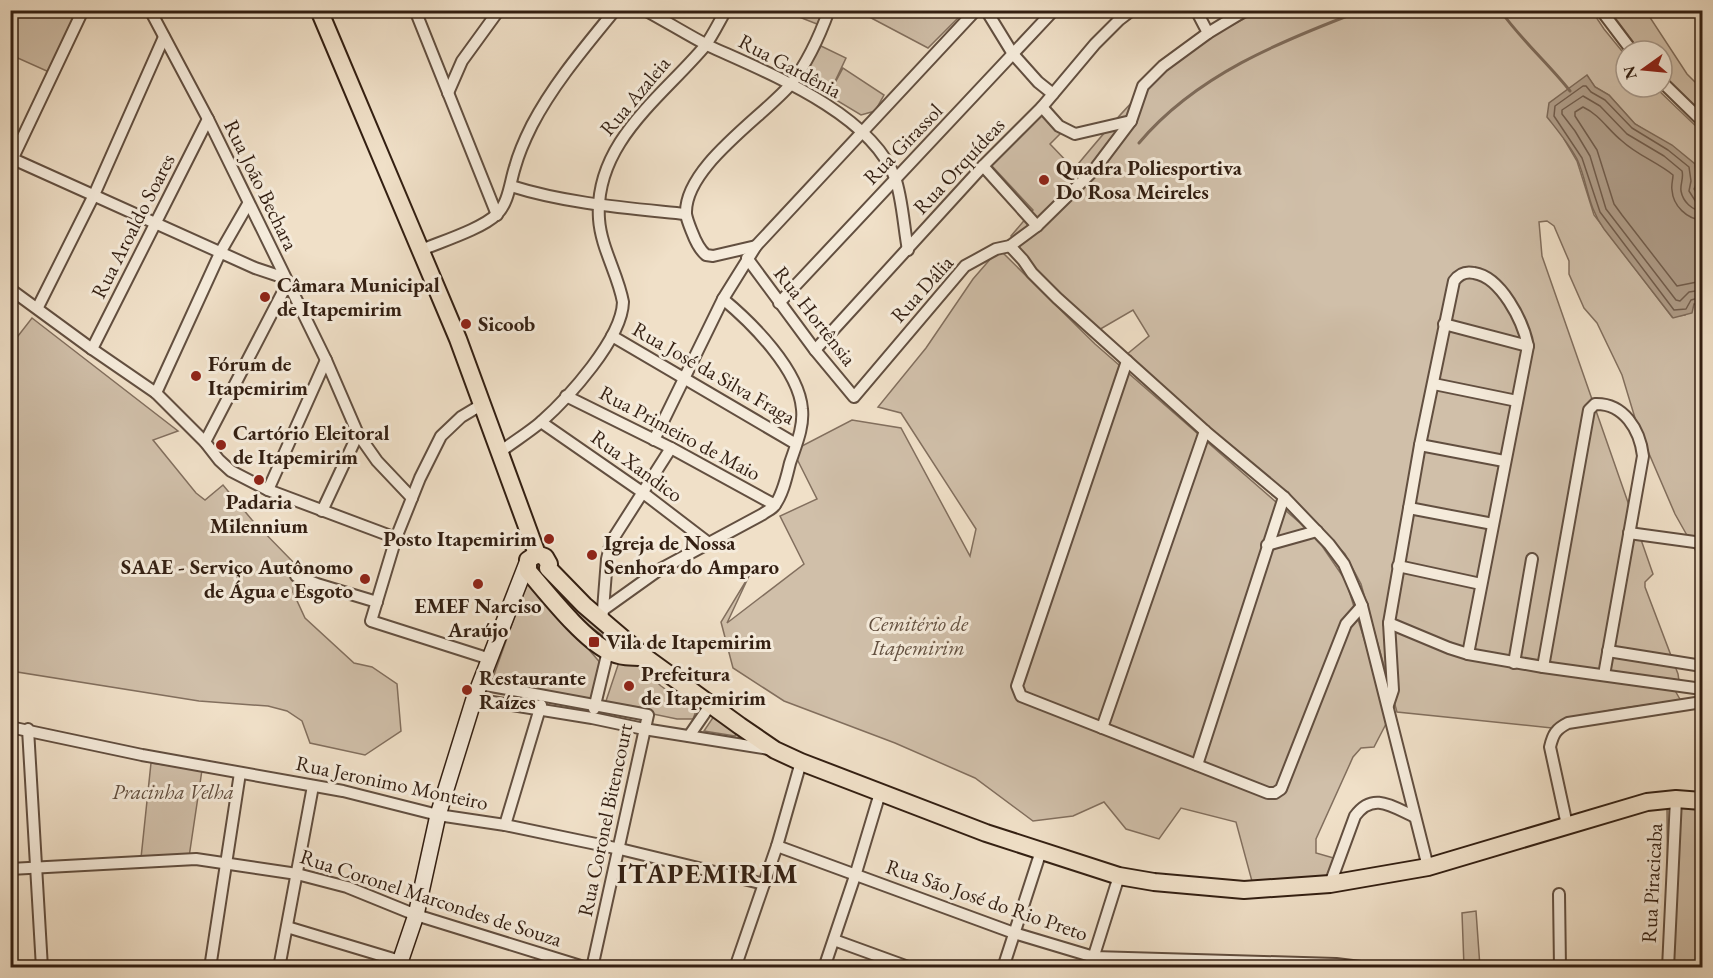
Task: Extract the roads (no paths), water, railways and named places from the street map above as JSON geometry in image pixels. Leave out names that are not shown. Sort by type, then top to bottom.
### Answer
[{"type":"main road","points":[[319,10],[458,339],[500,452],[532,565],[578,626],[594,642],[621,656],[645,657]]},
{"type":"main road","points":[[399,964],[416,915],[438,815],[477,692],[532,565],[547,560],[548,568],[584,605],[602,615],[645,657],[775,750],[880,792],[1041,851],[1119,876],[1154,882],[1244,890],[1330,884],[1428,867],[1647,802],[1702,801]]},
{"type":"street","points":[[83,10],[12,161],[286,281],[205,442]]},
{"type":"street","name":"Rua João Bechara","points":[[150,10],[208,119],[326,360],[358,434],[377,461],[412,498]]},
{"type":"street","points":[[415,10],[497,215]]},
{"type":"street","points":[[448,93],[462,61],[500,10]]},
{"type":"street","points":[[419,251],[478,226],[497,215],[511,186],[521,147],[550,95],[615,10]]},
{"type":"street","name":"Rua Gardênia","points":[[645,10],[706,44],[791,84],[862,131],[880,150],[896,179],[908,250]]},
{"type":"street","name":"Rua Azaleia","points":[[500,452],[541,422],[597,360],[612,336],[623,302],[600,228],[599,205],[605,172],[621,141],[642,112],[706,44],[726,10]]},
{"type":"street","points":[[756,246],[713,256],[706,255],[693,236],[686,214],[689,200],[704,169],[791,84],[811,50],[829,10]]},
{"type":"street","points":[[654,440],[723,299],[747,258],[976,10]]},
{"type":"street","points":[[986,10],[1013,54],[1038,82],[1053,94]]},
{"type":"street","name":"Rua Girassol","points":[[779,303],[1054,10]]},
{"type":"street","name":"Rua Orquídeas","points":[[815,350],[982,166],[1053,94],[1095,44],[1132,10]]},
{"type":"street","points":[[1196,10],[1208,33]]},
{"type":"street","name":"Rua Dália","points":[[854,397],[965,266],[996,249],[1010,246],[1037,226],[1094,170],[1131,121],[1143,86],[1182,50],[1246,10]]},
{"type":"street","points":[[1601,10],[1623,39]]},
{"type":"street","points":[[38,307],[94,195],[164,37]]},
{"type":"street","points":[[1674,94],[1702,121]]},
{"type":"street","points":[[1041,107],[1059,126],[1075,134],[1131,121]]},
{"type":"street","name":"Rua Aroaldo Soares","points":[[92,350],[208,119]]},
{"type":"street","points":[[982,166],[1037,226]]},
{"type":"street","points":[[511,186],[554,198],[686,214]]},
{"type":"street","points":[[156,393],[221,252],[248,204]]},
{"type":"street","points":[[1010,246],[1042,283],[1127,361],[1205,431],[1284,497],[1317,531],[1344,564],[1362,606],[1428,867]]},
{"type":"street","name":"Rua Hortênsia","points":[[747,258],[815,350],[854,397]]},
{"type":"street","points":[[1388,705],[1393,690],[1389,623],[1444,324],[1454,281],[1462,273],[1479,273],[1490,278],[1504,294],[1522,326],[1528,346],[1468,654]]},
{"type":"street","points":[[10,289],[38,307],[92,350],[156,393],[231,471],[268,490],[396,538]]},
{"type":"street","points":[[602,615],[659,570],[748,523],[775,505],[786,478],[802,425],[798,388],[793,376],[751,325],[723,299]]},
{"type":"street","points":[[1444,324],[1528,346]]},
{"type":"street","name":"Rua José da Silva Fraga","points":[[612,336],[796,444]]},
{"type":"street","points":[[268,490],[326,360]]},
{"type":"street","points":[[1127,361],[1017,686],[1021,696],[1268,793],[1275,793],[1281,789],[1346,624],[1362,606]]},
{"type":"street","points":[[1434,384],[1517,401]]},
{"type":"street","name":"Rua Primeiro de Maio","points":[[566,396],[671,448],[775,505]]},
{"type":"street","points":[[1543,667],[1589,410],[1595,404],[1612,406],[1628,418],[1642,445],[1643,456],[1604,675]]},
{"type":"street","points":[[481,405],[461,417],[441,436],[396,538],[371,621],[490,659]]},
{"type":"street","name":"Rua Xandico","points":[[541,422],[642,492],[710,544]]},
{"type":"street","points":[[1102,728],[1205,431]]},
{"type":"street","points":[[322,511],[358,434]]},
{"type":"street","points":[[1420,446],[1504,461]]},
{"type":"street","points":[[602,615],[606,559],[610,542],[671,448]]},
{"type":"street","points":[[1197,765],[1284,497]]},
{"type":"street","points":[[1409,508],[1493,524]]},
{"type":"street","points":[[1267,545],[1317,531]]},
{"type":"street","points":[[1629,533],[1702,543]]},
{"type":"street","points":[[1514,663],[1532,559]]},
{"type":"street","points":[[1398,566],[1480,584]]},
{"type":"street","points":[[296,576],[377,602]]},
{"type":"street","points":[[1389,623],[1468,654],[1514,663],[1702,689]]},
{"type":"street","points":[[592,718],[608,651]]},
{"type":"street","points":[[1608,651],[1702,666]]},
{"type":"street","points":[[477,692],[544,697],[595,704]]},
{"type":"street","points":[[477,692],[540,709],[775,750]]},
{"type":"street","points":[[505,825],[544,697]]},
{"type":"street","points":[[1567,825],[1550,747],[1552,736],[1559,728],[1568,723],[1702,702]]},
{"type":"street","name":"Rua Coronel Bitencourt","points":[[592,968],[648,715],[595,704]]},
{"type":"street","points":[[689,736],[711,704]]},
{"type":"street","name":"Rua Jeronimo Monteiro","points":[[10,727],[142,755],[313,786],[438,815],[505,825],[620,849],[764,885]]},
{"type":"street","points":[[28,729],[42,968]]},
{"type":"street","points":[[735,968],[777,846],[801,762]]},
{"type":"street","points":[[210,968],[240,773]]},
{"type":"street","points":[[279,968],[313,786]]},
{"type":"street","points":[[824,968],[880,792]]},
{"type":"street","name":"Rua Piracicaba","points":[[1668,968],[1676,800]]},
{"type":"street","points":[[1330,884],[1355,816],[1361,808],[1368,804],[1383,802],[1415,817]]},
{"type":"street","name":"Rua São José do Rio Preto","points":[[777,846],[1092,962],[1369,968]]},
{"type":"street","points":[[1003,968],[1041,851]]},
{"type":"street","name":"Rua Coronel Marcondes de Souza","points":[[10,869],[185,858],[297,874],[347,887],[416,915],[587,968]]},
{"type":"street","points":[[1092,962],[1119,876]]},
{"type":"street","points":[[1559,894],[1560,968]]},
{"type":"street","points":[[287,927],[399,964]]},
{"type":"street","points":[[834,940],[911,968]]},
{"type":"water","points":[[1587,75],[1595,87],[1609,95],[1635,124],[1672,145],[1695,164],[1697,183],[1694,189],[1702,201],[1702,303],[1694,304],[1692,313],[1673,318],[1604,229],[1594,212],[1577,159],[1547,117],[1549,103]]},
{"type":"waterway","points":[[1139,143],[1162,119],[1213,79],[1301,34],[1363,10]]},
{"type":"waterway","points":[[1500,10],[1570,91]]},
{"type":"place","name":"Quadra Poliesportiva Do Rosa Meireles","points":[[1044,180]]},
{"type":"place","name":"Câmara Municipal de Itapemirim","points":[[265,297]]},
{"type":"place","name":"Sicoob","points":[[466,324]]},
{"type":"place","name":"Fórum de Itapemirim","points":[[196,376]]},
{"type":"place","name":"Cartório Eleitoral de Itapemirim","points":[[221,445]]},
{"type":"place","name":"Padaria Milennium","points":[[259,480]]},
{"type":"place","name":"Posto Itapemirim","points":[[549,539]]},
{"type":"place","name":"Igreja de Nossa Senhora do Amparo","points":[[592,555]]},
{"type":"place","name":"SAAE - Serviço Autônomo de Água e Esgoto","points":[[365,579]]},
{"type":"place","name":"EMEF Narciso Araújo","points":[[478,584]]},
{"type":"place","name":"Vila de Itapemirim","points":[[594,642]]},
{"type":"place","name":"Prefeitura de Itapemirim","points":[[629,686]]},
{"type":"place","name":"Restaurante Raízes","points":[[467,690]]},
{"type":"district","name":"ITAPEMIRIM","points":[[708,874]]},
{"type":"park label","name":"Cemitério de Itapemirim","points":[[918,636]]},
{"type":"park label","name":"Pracinha Velha","points":[[173,792]]}]
